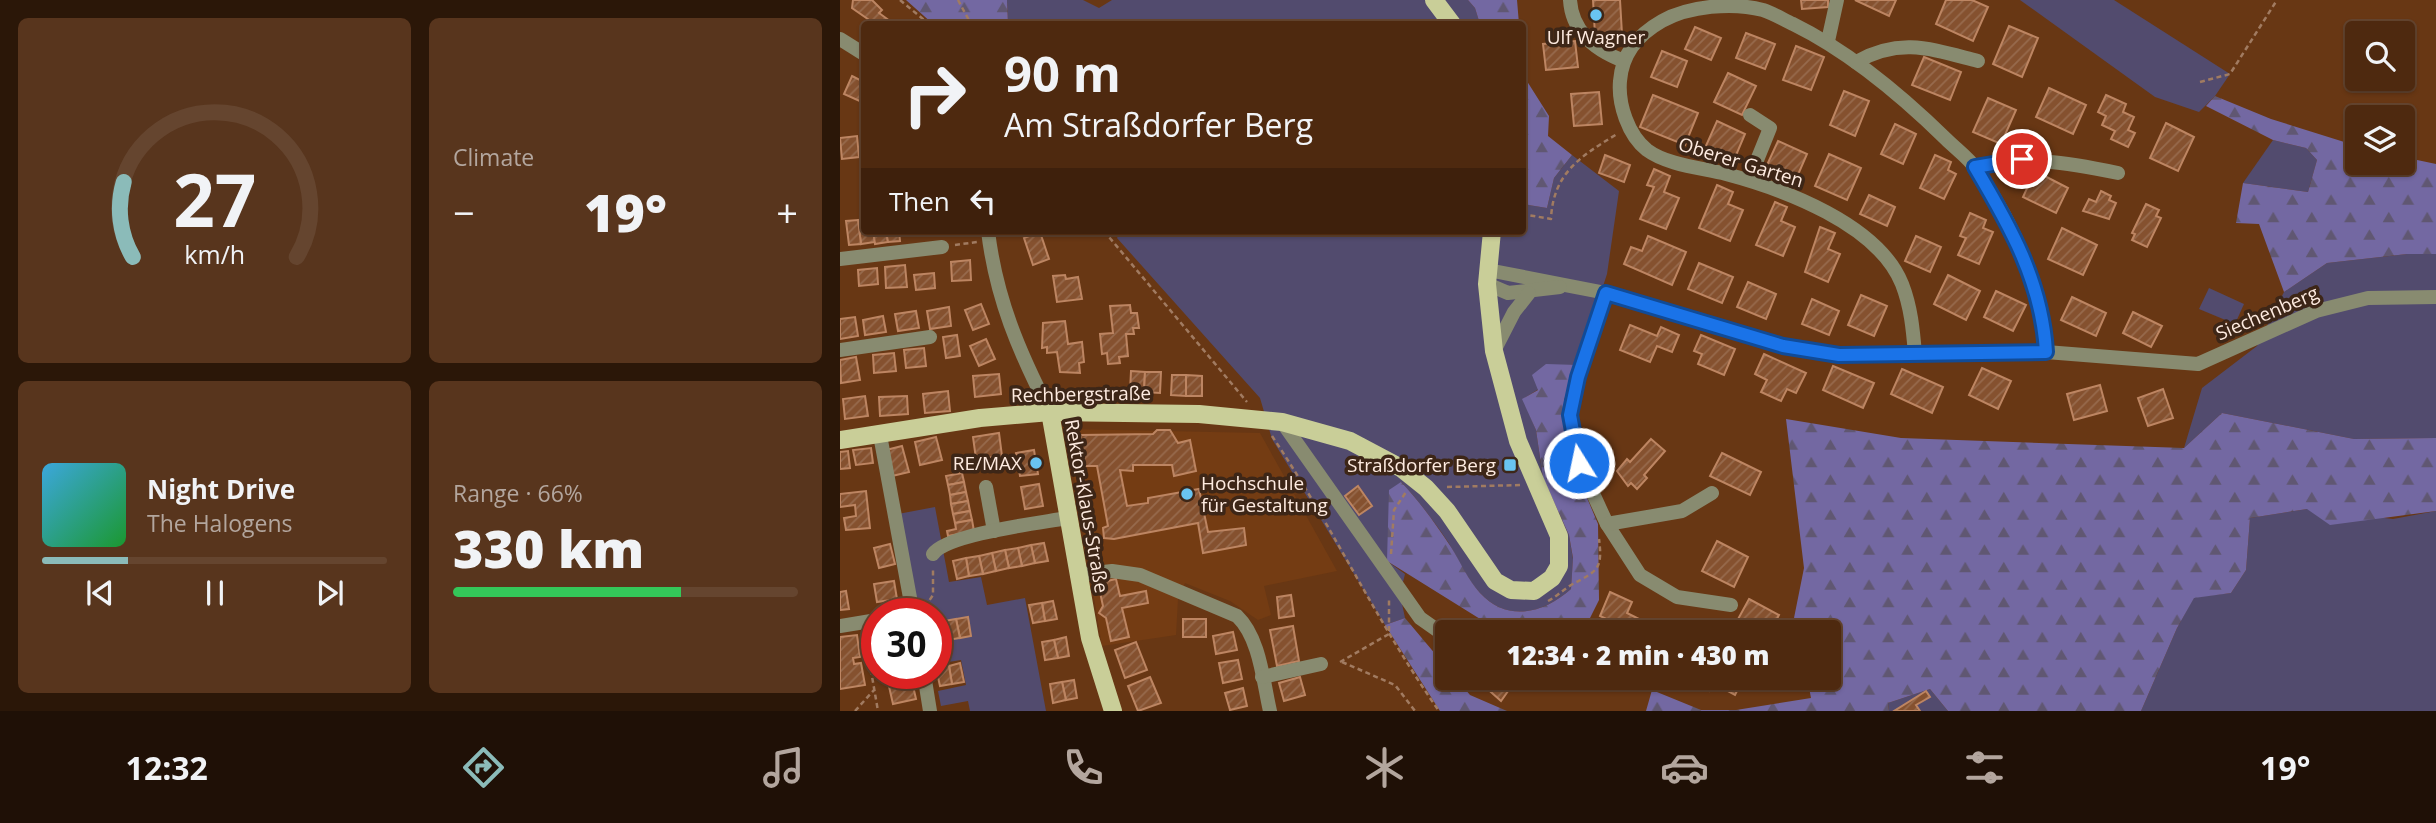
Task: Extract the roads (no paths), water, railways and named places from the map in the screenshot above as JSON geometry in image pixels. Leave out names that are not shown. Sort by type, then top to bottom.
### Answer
[{"type":"main road","points":[[1434,0],[1450,21]]},
{"type":"main road","name":"Rechbergstraße","points":[[840,440],[979,418],[1050,412],[1199,414],[1282,422],[1350,441],[1401,468],[1426,488],[1447,511],[1495,580],[1503,587],[1523,592],[1544,586],[1559,566],[1559,536],[1534,484],[1518,442],[1494,351],[1488,277],[1492,235]]},
{"type":"main road","name":"Rektor-Klaus-Straße","points":[[1050,412],[1090,638],[1113,711]]},
{"type":"street","points":[[1488,277],[1606,293],[1783,346],[1839,355],[2046,352],[2044,324],[2031,270],[2008,222],[1975,167],[1925,118],[1828,41],[1764,5],[1680,11],[1641,33],[1624,61],[1594,45],[1578,31],[1570,0]]},
{"type":"street","points":[[1828,41],[1837,0]]},
{"type":"street","points":[[840,39],[861,52]]},
{"type":"street","points":[[1856,62],[1878,49],[1900,46],[1924,47],[1978,61]]},
{"type":"street","name":"Oberer Garten","points":[[1624,61],[1620,82],[1629,128],[1648,150],[1661,157],[1749,180],[1829,214],[1870,240],[1901,281],[1911,315],[1914,354]]},
{"type":"street","points":[[1749,180],[1770,128],[1750,115]]},
{"type":"street","points":[[1975,167],[2022,159],[2046,160],[2118,173]]},
{"type":"street","name":"Rektor-Klaus-Straße","points":[[988,236],[993,271],[1016,345],[1050,412]]},
{"type":"street","points":[[840,260],[942,247]]},
{"type":"street","points":[[1488,277],[1508,293],[1529,293],[1564,286]]},
{"type":"street","points":[[1494,351],[1514,312],[1529,293]]},
{"type":"street","points":[[1606,293],[1578,377],[1570,415],[1579,463],[1607,524],[1640,575],[1677,597],[1731,605]]},
{"type":"street","name":"Siechenberg","points":[[2046,352],[2198,364],[2316,311],[2368,298],[2436,297]]},
{"type":"street","points":[[840,350],[930,337]]},
{"type":"street","points":[[1282,422],[1420,618],[1435,629]]},
{"type":"street","points":[[880,435],[914,598]]},
{"type":"street","points":[[986,487],[994,531]]},
{"type":"street","points":[[1607,524],[1682,511],[1712,493]]},
{"type":"street","points":[[933,554],[939,546],[994,531],[1067,518]]},
{"type":"street","points":[[1077,575],[1112,571],[1133,573],[1237,616],[1247,625],[1269,711]]},
{"type":"street","points":[[840,626],[861,623]]},
{"type":"street","points":[[1262,677],[1321,664]]},
{"type":"street","points":[[926,689],[930,711]]},
{"type":"place","name":"Ulf Wagner","points":[[1596,15]]},
{"type":"place","name":"RE/MAX","points":[[1036,463]]},
{"type":"place","name":"Straßdorfer Berg","points":[[1510,465]]},
{"type":"place","name":"Hochschule für Gestaltung","points":[[1187,494]]}]
